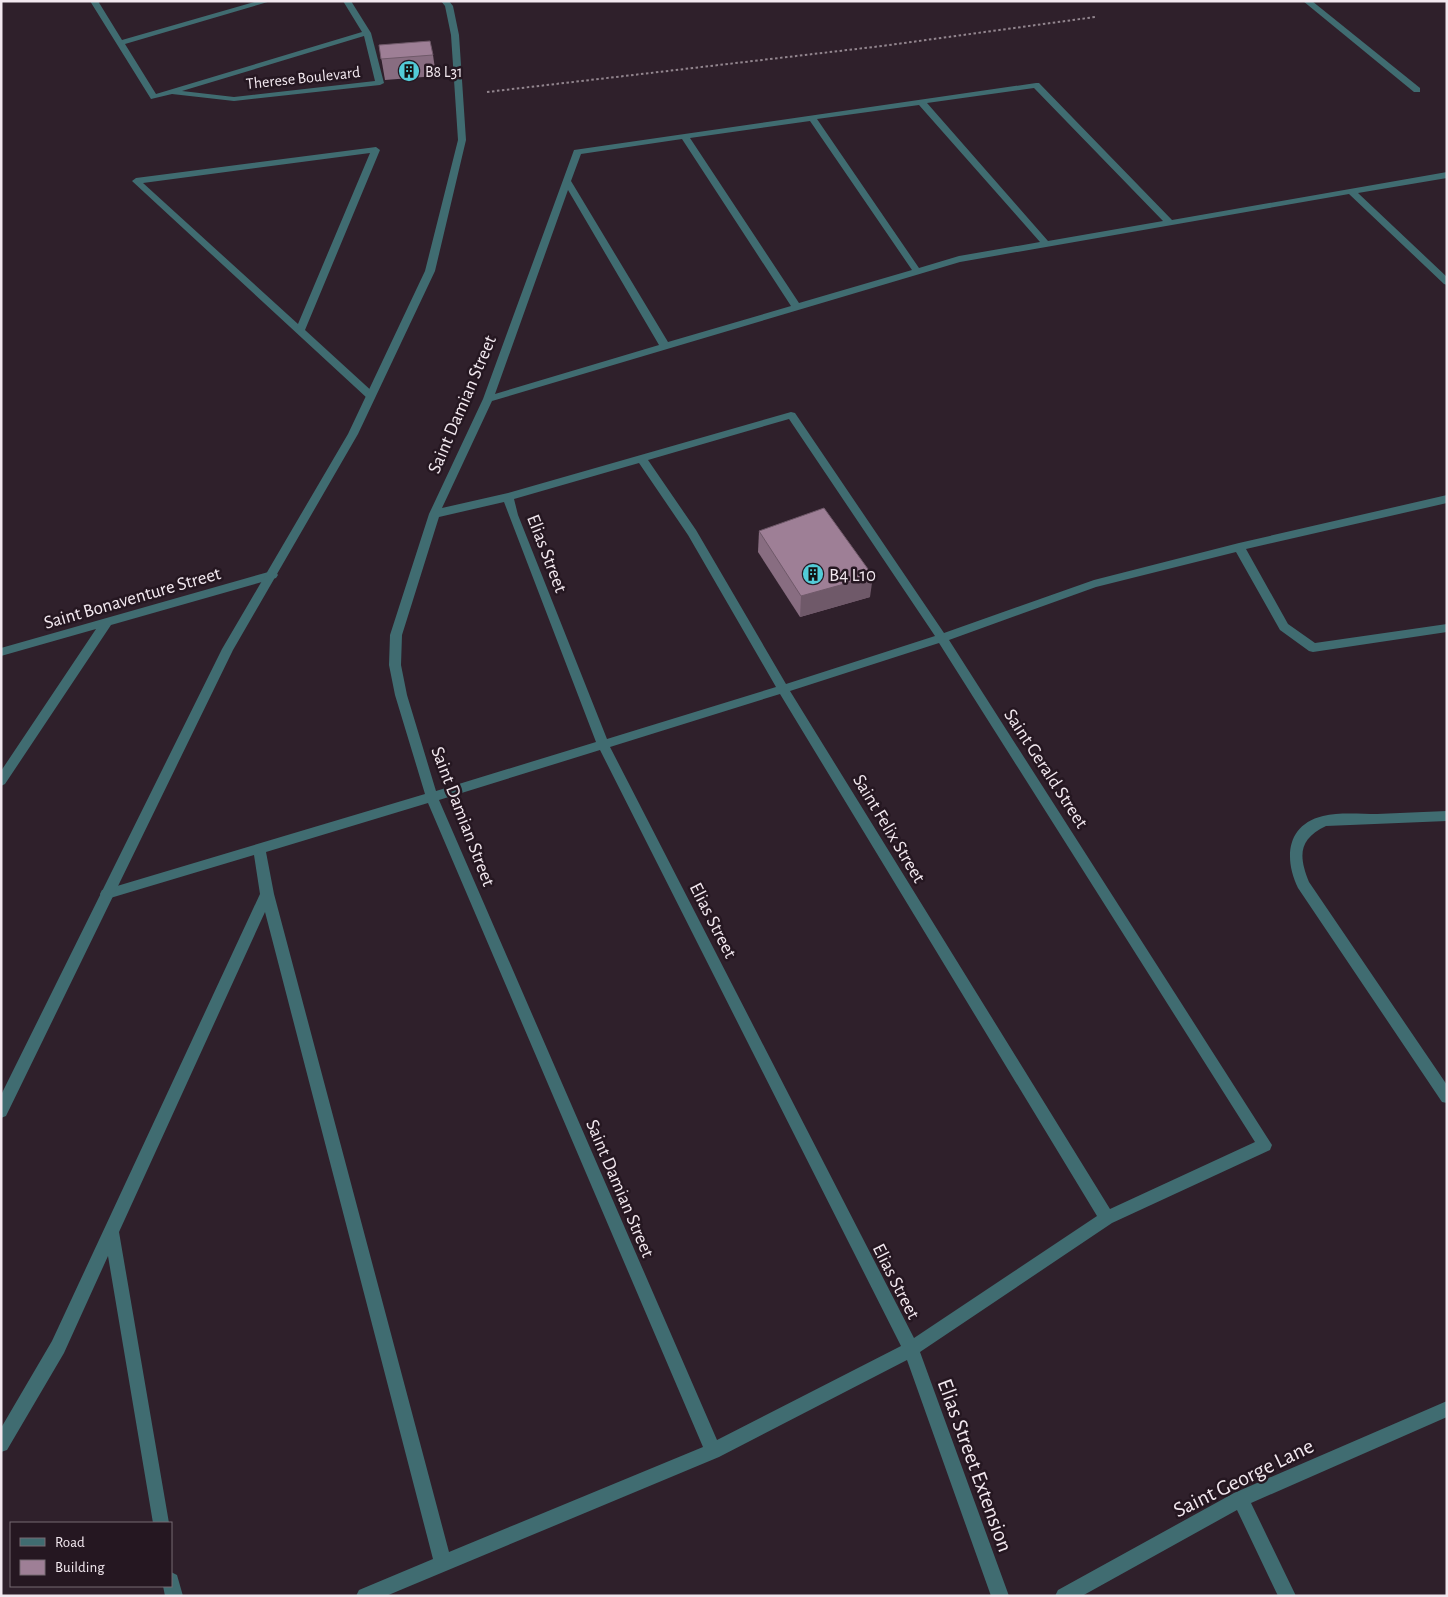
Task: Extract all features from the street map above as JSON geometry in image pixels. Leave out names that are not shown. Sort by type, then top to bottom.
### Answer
[{"type":"street","points":[[94,1],[154,97],[367,33]]},
{"type":"street","points":[[121,43],[267,1]]},
{"type":"street","name":"Therese Boulevard","points":[[170,93],[234,100],[380,83],[367,33],[346,1]]},
{"type":"street","points":[[1,1111],[228,649],[354,434],[430,271],[462,140],[455,35],[449,6],[445,1]]},
{"type":"street","points":[[1308,1],[1417,90]]},
{"type":"street","points":[[797,307],[684,136],[1036,85],[1170,223]]},
{"type":"street","points":[[921,102],[1046,244]]},
{"type":"street","points":[[812,118],[917,271]]},
{"type":"street","name":"Saint Damian Street","points":[[684,136],[577,152],[488,398],[434,514],[396,635],[395,664],[401,695],[432,797],[713,1451]]},
{"type":"street","points":[[300,330],[376,150],[136,181],[371,396]]},
{"type":"street","points":[[488,398],[958,259],[1447,175]]},
{"type":"street","points":[[566,181],[665,346]]},
{"type":"street","points":[[1352,192],[1447,282]]},
{"type":"street","name":"Saint Gerald Street","points":[[641,458],[790,415],[942,638],[1265,1145],[1106,1218]]},
{"type":"street","points":[[434,514],[508,498],[641,458]]},
{"type":"street","name":"Saint Felix Street","points":[[641,458],[692,533],[782,689],[1106,1218]]},
{"type":"street","name":"Elias Street","points":[[508,498],[603,745],[911,1349]]},
{"type":"street","points":[[107,894],[432,797],[782,689],[942,638],[1094,584],[1239,547],[1447,499]]},
{"type":"street","points":[[1239,547],[1284,628],[1312,648],[1447,628]]},
{"type":"street","name":"Saint Bonaventure Street","points":[[1,652],[272,575]]},
{"type":"street","points":[[1,780],[107,622]]},
{"type":"street","points":[[1447,816],[1324,821],[1307,830],[1298,840],[1295,852],[1298,874],[1302,884],[1447,1097]]},
{"type":"street","points":[[259,848],[267,894],[442,1564]]},
{"type":"street","points":[[1,1444],[58,1347],[267,894]]},
{"type":"street","points":[[365,1596],[713,1451],[911,1349],[1106,1218]]},
{"type":"street","points":[[111,1231],[161,1522]]},
{"type":"street","name":"Elias Street Extension","points":[[911,1349],[1000,1596]]},
{"type":"street","name":"Saint George Lane","points":[[1064,1596],[1240,1499],[1447,1409]]},
{"type":"street","points":[[1240,1499],[1287,1596]]},
{"type":"path","points":[[459,95],[882,46],[1095,17]]},
{"type":"building","points":[[430,41],[433,55],[381,59],[379,45]]},
{"type":"building","points":[[824,508],[873,576],[801,596],[759,531]]},
{"type":"place","name":"B8 L31","points":[[409,71]]},
{"type":"place","name":"B4 L10","points":[[813,574]]}]
